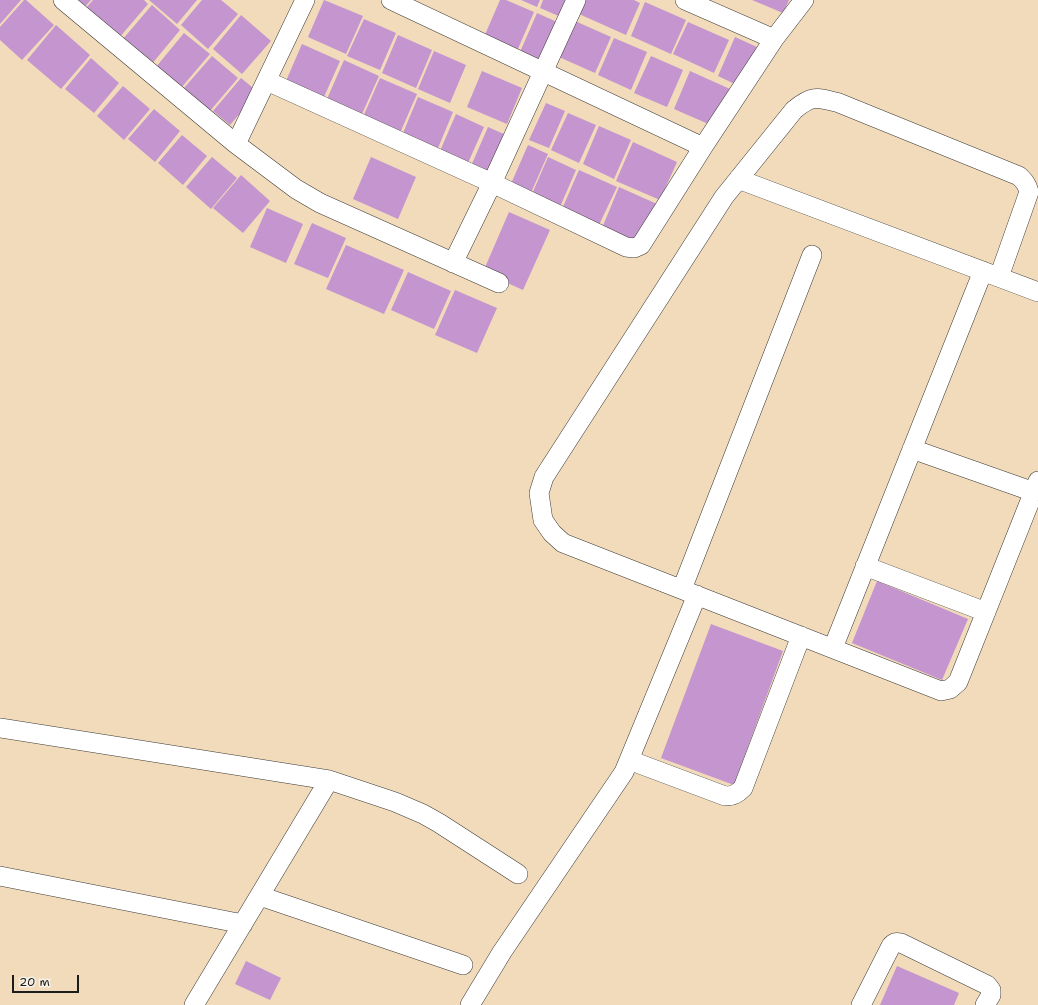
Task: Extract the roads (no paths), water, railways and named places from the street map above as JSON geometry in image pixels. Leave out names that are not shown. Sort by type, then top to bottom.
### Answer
[{"type":"street","points":[[63,0],[236,144],[296,189],[320,202],[499,283]]},
{"type":"street","points":[[236,144],[305,0]]},
{"type":"street","points":[[391,0],[703,147]]},
{"type":"street","points":[[453,263],[492,183],[576,0]]},
{"type":"street","points":[[684,0],[774,39]]},
{"type":"street","points":[[267,81],[492,183],[626,247],[634,248],[641,245],[644,241],[703,147],[774,39],[804,0]]},
{"type":"street","points":[[833,648],[912,449],[1029,192],[1028,186],[1019,176],[839,103],[816,98],[805,101],[794,110],[724,197],[544,477],[539,493],[543,520],[552,533],[563,543],[941,691],[950,689],[958,682],[1036,487],[912,449]]},
{"type":"street","points":[[738,179],[1038,292]]},
{"type":"street","points":[[470,1005],[502,952],[624,772],[812,255]]},
{"type":"street","points":[[865,566],[986,612]]},
{"type":"street","points":[[629,760],[725,796],[732,796],[738,793],[743,788],[801,636]]},
{"type":"street","points":[[0,728],[329,780],[395,802],[423,814],[518,874]]},
{"type":"street","points":[[194,1005],[329,780]]},
{"type":"street","points":[[0,876],[243,924]]},
{"type":"street","points":[[260,896],[463,965]]},
{"type":"street","points":[[861,1005],[891,946],[897,942],[987,985],[991,990],[991,995],[985,1005]]}]
